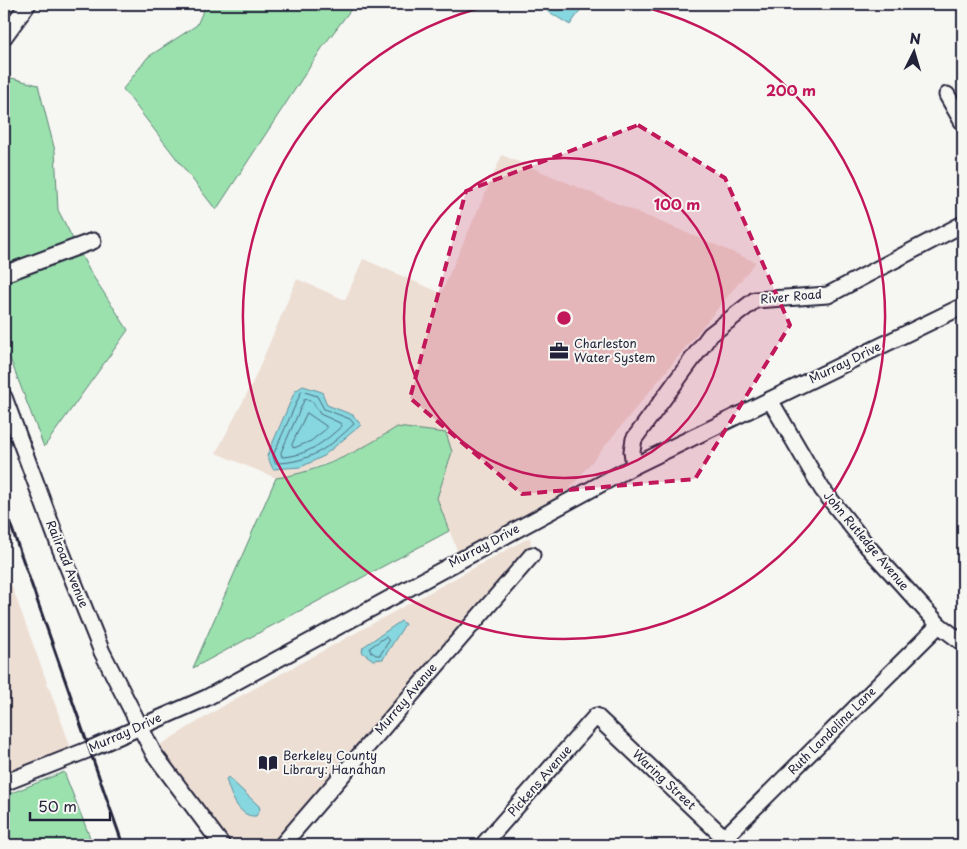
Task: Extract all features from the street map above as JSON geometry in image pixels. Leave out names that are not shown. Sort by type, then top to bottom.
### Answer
[{"type":"street","points":[[4,36],[28,4]]},
{"type":"street","points":[[947,95],[963,122]]},
{"type":"street","name":"River Road","points":[[634,466],[632,452],[634,439],[710,335],[755,300],[828,295],[963,224]]},
{"type":"street","points":[[4,274],[93,241]]},
{"type":"street","name":"Murray Drive","points":[[4,783],[206,698],[634,466],[963,306]]},
{"type":"street","name":"Railroad Avenue","points":[[4,397],[60,548],[99,644],[159,761],[222,845]]},
{"type":"street","name":"John Rutledge Avenue","points":[[770,400],[822,489],[868,547],[939,625],[963,644]]},
{"type":"street","name":"Murray Avenue","points":[[282,845],[532,554]]},
{"type":"street","name":"Ruth Landolina Lane","points":[[725,842],[939,625]]},
{"type":"street","name":"Waring Street","points":[[596,716],[725,842]]},
{"type":"street","name":"Pickens Avenue","points":[[483,845],[596,716]]},
{"type":"highlighted area","points":[[638,125],[725,178],[790,325],[695,479],[522,494],[410,398],[466,191]]},
{"type":"shaded area","points":[[502,155],[756,262],[554,508],[460,558],[437,498],[452,452],[397,427],[362,450],[294,475],[276,478],[216,453],[252,384],[297,279],[345,300],[363,259],[441,293]]},
{"type":"shaded area","points":[[530,537],[532,555],[282,845],[222,845],[152,750],[228,703]]},
{"type":"shaded area","points":[[4,565],[74,756],[4,783]]},
{"type":"green space","points":[[206,4],[355,4],[324,45],[216,210],[123,89],[148,57],[197,25]]},
{"type":"green space","points":[[4,76],[38,85],[55,151],[58,210],[89,270],[128,330],[44,447],[4,343]]},
{"type":"green space","points":[[397,427],[446,433],[452,452],[437,498],[449,531],[193,668],[276,478],[323,466],[354,452]]},
{"type":"green space","points":[[64,772],[93,845],[6,845],[4,796]]},
{"type":"water","points":[[536,4],[585,4],[570,25]]},
{"type":"water","points":[[303,386],[322,392],[327,405],[353,415],[361,425],[322,457],[301,467],[273,469],[267,456],[295,391]]},
{"type":"water","points":[[401,621],[405,624],[383,659],[373,660],[362,652],[363,647]]},
{"type":"water","points":[[228,777],[259,806],[260,809],[256,816],[244,813],[236,804],[226,779]]},
{"type":"railway","points":[[4,506],[123,845]]},
{"type":"place","name":"Charleston Water System","points":[[559,351]]},
{"type":"place","name":"Berkeley County Library: Hanahan","points":[[268,763]]}]
